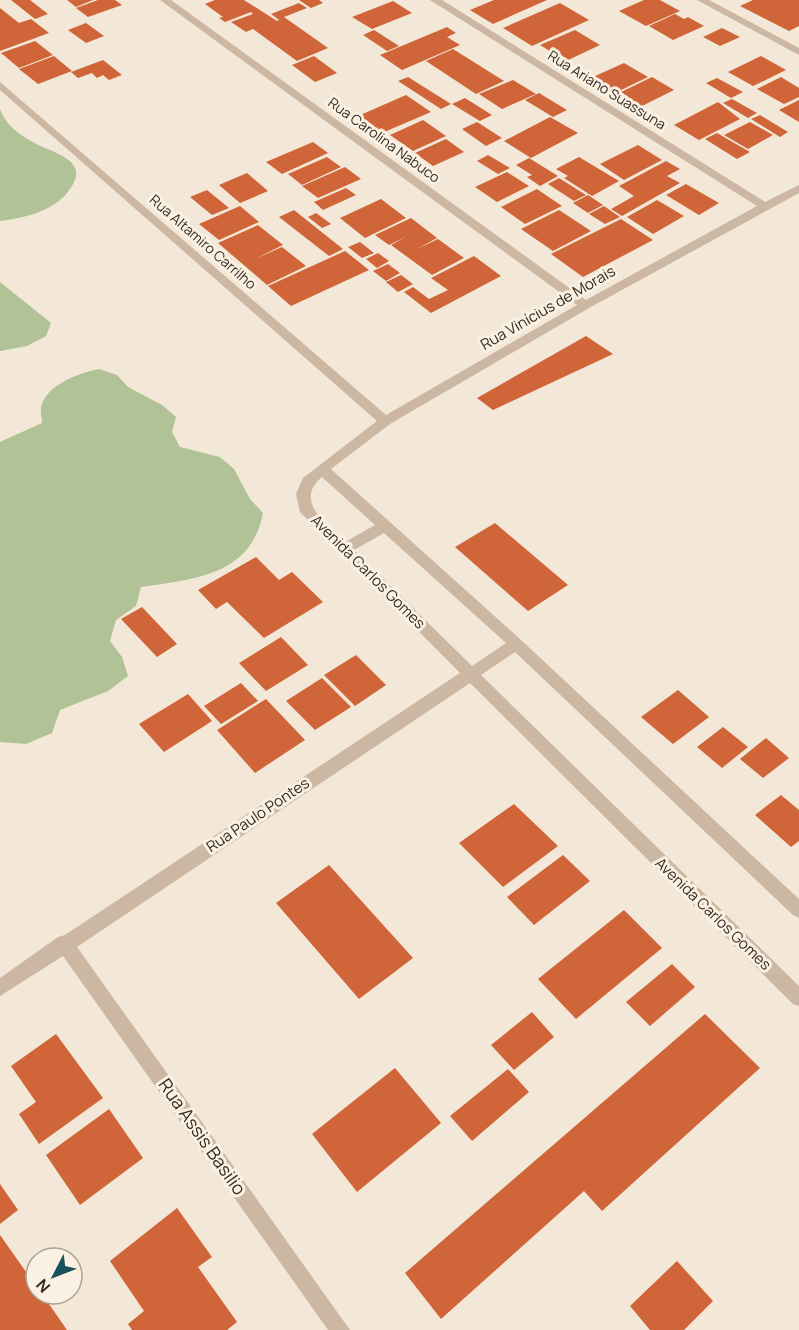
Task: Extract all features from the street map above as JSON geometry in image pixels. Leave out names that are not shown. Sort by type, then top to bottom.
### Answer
[{"type":"street","name":"Rua Carolina Nabuco","points":[[165,0],[585,305]]},
{"type":"street","name":"Rua Ariano Suassuna","points":[[435,0],[764,206]]},
{"type":"street","points":[[702,0],[799,52]]},
{"type":"street","name":"Rua Altamiro Carrilho","points":[[0,85],[385,421]]},
{"type":"street","name":"Rua Vinícius de Morais","points":[[322,469],[385,421],[585,305],[799,188]]},
{"type":"street","points":[[322,469],[383,527],[516,644],[799,910]]},
{"type":"street","name":"Avenida Carlos Gomes","points":[[322,469],[308,481],[303,494],[308,512],[470,675],[799,998]]},
{"type":"street","points":[[344,549],[383,527]]},
{"type":"street","name":"Rua Paulo Pontes","points":[[0,987],[516,644]]},
{"type":"street","name":"Rua Assis Basilio","points":[[64,943],[340,1330]]},
{"type":"green space","points":[[0,109],[5,120],[17,132],[67,159],[76,172],[74,182],[61,200],[28,216],[0,221]]},
{"type":"green space","points":[[0,282],[51,323],[46,336],[27,346],[0,351]]},
{"type":"green space","points":[[99,369],[117,375],[128,387],[162,405],[176,417],[172,432],[180,447],[220,457],[234,469],[250,499],[263,513],[256,534],[246,550],[233,562],[200,577],[141,587],[136,606],[116,620],[110,641],[122,657],[128,676],[108,691],[60,710],[52,733],[26,744],[0,742],[0,442],[42,423],[41,410],[44,400],[64,381]]},
{"type":"building","points":[[11,0],[30,0],[48,14],[35,19]]},
{"type":"building","points":[[67,0],[93,0],[76,7]]},
{"type":"building","points":[[98,0],[115,0],[122,5],[88,17],[76,8]]},
{"type":"building","points":[[215,0],[244,0],[277,21],[279,20],[271,14],[299,3],[307,8],[284,17],[328,48],[297,61],[253,29],[246,32],[231,22],[253,14],[251,12],[225,22],[219,18],[223,17],[205,4]]},
{"type":"building","points":[[299,0],[319,0],[323,3],[311,8]]},
{"type":"building","points":[[494,0],[547,0],[493,24],[470,10]]},
{"type":"building","points":[[644,0],[660,0],[680,11],[646,26],[619,11]]},
{"type":"building","points":[[753,0],[799,0],[799,26],[789,31],[740,6]]},
{"type":"building","points":[[393,1],[412,13],[372,29],[352,17]]},
{"type":"building","points":[[560,3],[589,20],[532,46],[503,28]]},
{"type":"building","points":[[0,8],[19,23],[31,19],[49,33],[0,51]]},
{"type":"building","points":[[675,14],[684,19],[688,17],[704,26],[673,40],[649,26]]},
{"type":"building","points":[[86,23],[104,36],[86,43],[68,30]]},
{"type":"building","points":[[447,27],[456,33],[447,37],[460,45],[402,70],[380,55]]},
{"type":"building","points":[[722,28],[740,37],[720,46],[703,37]]},
{"type":"building","points":[[374,30],[399,46],[387,51],[363,35]]},
{"type":"building","points":[[575,30],[600,45],[566,61],[540,45]]},
{"type":"building","points":[[35,41],[53,55],[19,68],[1,53]]},
{"type":"building","points":[[453,49],[504,81],[476,94],[426,61]]},
{"type":"building","points":[[54,56],[72,71],[38,84],[19,69]]},
{"type":"building","points":[[314,56],[337,73],[315,82],[292,65]]},
{"type":"building","points":[[761,56],[786,70],[753,86],[728,72]]},
{"type":"building","points":[[103,60],[122,75],[109,80],[103,75],[97,78],[92,73],[78,78],[71,72]]},
{"type":"building","points":[[624,63],[648,77],[617,92],[593,77]]},
{"type":"building","points":[[408,77],[451,104],[441,109],[398,81]]},
{"type":"building","points":[[652,77],[674,90],[640,107],[624,97],[627,96],[621,92]]},
{"type":"building","points":[[781,77],[799,88],[799,97],[784,104],[757,89]]},
{"type":"building","points":[[717,78],[743,92],[731,98],[706,83]]},
{"type":"building","points":[[513,80],[536,94],[502,109],[479,94]]},
{"type":"building","points":[[539,93],[567,110],[553,117],[525,100]]},
{"type":"building","points":[[406,95],[431,112],[382,133],[358,116]]},
{"type":"building","points":[[465,98],[492,115],[480,121],[452,104]]},
{"type":"building","points":[[732,99],[757,113],[748,118],[723,103]]},
{"type":"building","points":[[799,100],[799,122],[779,110]]},
{"type":"building","points":[[718,102],[740,119],[699,140],[674,125]]},
{"type":"building","points":[[760,115],[788,132],[780,137],[751,119]]},
{"type":"building","points":[[550,117],[578,133],[531,158],[504,141]]},
{"type":"building","points":[[423,120],[446,136],[413,151],[390,135]]},
{"type":"building","points":[[477,122],[502,138],[486,146],[462,129]]},
{"type":"building","points":[[750,122],[773,135],[748,149],[724,135]]},
{"type":"building","points":[[717,133],[750,152],[737,159],[705,139]]},
{"type":"building","points":[[446,139],[464,152],[433,166],[415,153]]},
{"type":"building","points":[[313,142],[328,153],[282,174],[266,162]]},
{"type":"building","points":[[638,145],[662,160],[624,180],[600,164]]},
{"type":"building","points":[[488,155],[510,168],[498,174],[477,161]]},
{"type":"building","points":[[327,157],[341,167],[302,185],[288,174]]},
{"type":"building","points":[[579,157],[619,181],[592,196],[564,178],[568,176],[556,169]]},
{"type":"building","points":[[529,158],[558,176],[540,186],[527,177],[532,175],[516,165]]},
{"type":"building","points":[[666,161],[680,169],[667,176],[680,183],[622,216],[611,209],[634,196],[619,186]]},
{"type":"building","points":[[345,167],[361,179],[318,198],[302,186]]},
{"type":"building","points":[[507,172],[529,186],[497,202],[475,187]]},
{"type":"building","points":[[247,173],[268,191],[240,203],[219,185]]},
{"type":"building","points":[[559,178],[586,195],[574,201],[548,184]]},
{"type":"building","points":[[686,184],[719,203],[699,215],[666,195]]},
{"type":"building","points":[[346,188],[356,195],[323,210],[314,202]]},
{"type":"building","points":[[537,189],[562,206],[525,224],[501,207]]},
{"type":"building","points":[[207,190],[229,208],[212,215],[190,197]]},
{"type":"building","points":[[588,195],[603,205],[588,213],[573,203]]},
{"type":"building","points":[[381,199],[406,218],[365,238],[340,218]]},
{"type":"building","points":[[657,200],[684,216],[653,234],[627,217]]},
{"type":"building","points":[[240,206],[259,222],[219,240],[199,224]]},
{"type":"building","points":[[604,206],[620,217],[605,224],[589,214]]},
{"type":"building","points":[[294,210],[343,249],[329,256],[279,217]]},
{"type":"building","points":[[559,210],[591,231],[553,251],[521,229]]},
{"type":"building","points":[[316,213],[331,224],[322,228],[308,217]]},
{"type":"building","points":[[411,218],[437,238],[417,249],[438,239],[464,258],[432,275],[391,245],[407,236],[389,245],[375,235]]},
{"type":"building","points":[[621,219],[653,240],[583,277],[551,254]]},
{"type":"building","points":[[258,225],[283,245],[255,259],[282,247],[306,266],[267,285],[218,243]]},
{"type":"building","points":[[360,242],[374,253],[362,258],[348,247]]},
{"type":"building","points":[[345,251],[369,270],[291,306],[268,286]]},
{"type":"building","points":[[378,253],[389,261],[377,268],[366,259]]},
{"type":"building","points":[[474,256],[501,276],[431,313],[404,292],[413,287],[429,299],[448,290],[431,278]]},
{"type":"building","points":[[388,264],[400,273],[386,281],[373,271]]},
{"type":"building","points":[[401,275],[413,284],[398,292],[386,282]]},
{"type":"building","points":[[586,336],[613,354],[493,410],[477,398]]},
{"type":"building","points":[[495,523],[568,585],[528,611],[455,547]]},
{"type":"building","points":[[256,557],[279,580],[292,572],[323,602],[264,638],[227,602],[216,609],[198,590]]},
{"type":"building","points":[[142,607],[177,644],[157,657],[121,619]]},
{"type":"building","points":[[281,637],[308,665],[266,691],[239,663]]},
{"type":"building","points":[[356,655],[386,685],[355,706],[324,675]]},
{"type":"building","points":[[322,678],[351,707],[315,730],[286,701]]},
{"type":"building","points":[[241,683],[258,701],[221,724],[204,706]]},
{"type":"building","points":[[678,690],[709,717],[673,744],[641,717]]},
{"type":"building","points":[[188,694],[212,721],[164,752],[139,724]]},
{"type":"building","points":[[266,699],[305,740],[255,773],[217,730]]},
{"type":"building","points":[[723,727],[748,747],[722,768],[697,747]]},
{"type":"building","points":[[766,738],[789,758],[763,778],[740,759]]},
{"type":"building","points":[[781,795],[799,810],[799,841],[791,847],[755,815]]},
{"type":"building","points":[[514,804],[558,846],[503,887],[459,843]]},
{"type":"building","points":[[563,855],[590,881],[534,925],[507,897]]},
{"type":"building","points":[[329,865],[413,958],[359,999],[276,903]]},
{"type":"building","points":[[624,910],[662,948],[576,1019],[538,979]]},
{"type":"building","points":[[672,964],[695,987],[650,1026],[626,1002]]},
{"type":"building","points":[[532,1012],[554,1037],[514,1070],[491,1045]]},
{"type":"building","points":[[705,1014],[760,1068],[602,1211],[584,1191],[441,1319],[405,1273]]},
{"type":"building","points":[[56,1034],[103,1098],[39,1144],[19,1114],[36,1102],[11,1066]]},
{"type":"building","points":[[395,1068],[441,1123],[357,1192],[312,1134]]},
{"type":"building","points":[[508,1069],[529,1092],[472,1141],[450,1116]]},
{"type":"building","points":[[109,1109],[143,1158],[80,1205],[46,1155]]},
{"type":"building","points":[[0,1184],[18,1210],[0,1224]]},
{"type":"building","points":[[177,1208],[212,1257],[198,1267],[237,1322],[227,1330],[132,1330],[128,1324],[144,1311],[110,1261]]},
{"type":"building","points":[[0,1235],[24,1269],[24,1306],[50,1306],[67,1330],[0,1330]]},
{"type":"building","points":[[677,1261],[713,1301],[684,1330],[650,1330],[630,1306]]}]
